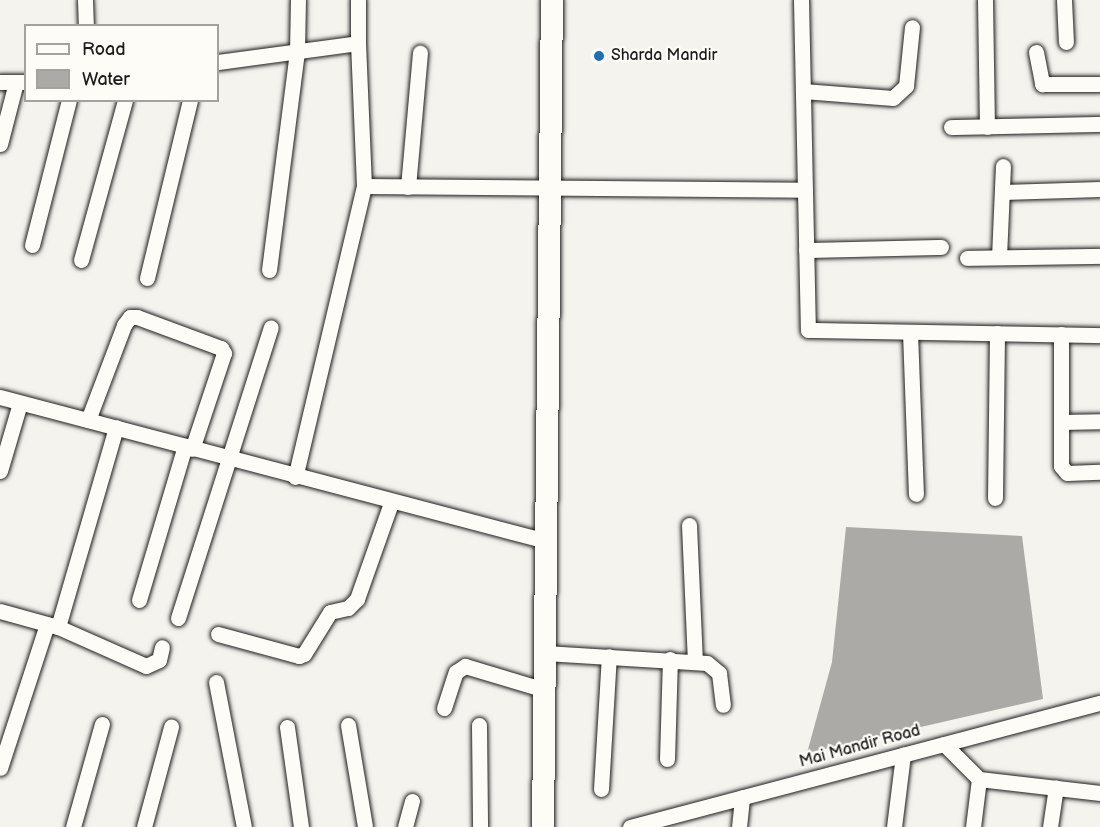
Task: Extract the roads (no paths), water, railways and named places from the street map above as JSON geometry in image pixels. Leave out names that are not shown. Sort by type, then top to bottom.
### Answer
[{"type":"main road","points":[[543,827],[552,0]]},
{"type":"street","points":[[84,0],[86,24]]},
{"type":"street","points":[[269,270],[297,51],[298,0]]},
{"type":"street","points":[[295,477],[364,186],[358,0]]},
{"type":"street","points":[[801,0],[808,330],[1100,335]]},
{"type":"street","points":[[985,0],[987,127]]},
{"type":"street","points":[[1064,0],[1066,42]]},
{"type":"street","points":[[803,91],[893,98],[902,93],[906,86],[912,27]]},
{"type":"street","points":[[219,62],[358,43]]},
{"type":"street","points":[[1036,52],[1042,84],[1100,84]]},
{"type":"street","points":[[408,187],[420,53]]},
{"type":"street","points":[[0,82],[21,82],[0,144]]},
{"type":"street","points":[[32,245],[68,102]]},
{"type":"street","points":[[81,260],[124,102]]},
{"type":"street","points":[[147,278],[190,102]]},
{"type":"street","points":[[951,127],[1100,124]]},
{"type":"street","points":[[999,257],[1003,166]]},
{"type":"street","points":[[364,186],[805,190]]},
{"type":"street","points":[[1003,192],[1100,189]]},
{"type":"street","points":[[806,250],[941,247]]},
{"type":"street","points":[[967,258],[1100,256]]},
{"type":"street","points":[[88,420],[124,325],[130,317],[137,316],[221,348],[224,353],[189,447],[139,600]]},
{"type":"street","points":[[178,618],[271,327]]},
{"type":"street","points":[[910,332],[916,494]]},
{"type":"street","points":[[995,498],[997,333]]},
{"type":"street","points":[[1061,334],[1063,471],[1100,472]]},
{"type":"street","points":[[0,398],[116,427],[391,503],[546,541]]},
{"type":"street","points":[[0,471],[20,403]]},
{"type":"street","points":[[1061,422],[1100,421]]},
{"type":"street","points":[[0,768],[52,626],[116,427]]},
{"type":"street","points":[[218,634],[299,656],[304,654],[330,612],[348,608],[357,599],[391,503]]},
{"type":"street","points":[[689,525],[694,660]]},
{"type":"street","points":[[0,611],[52,626],[146,666],[159,660],[162,646]]},
{"type":"street","points":[[545,654],[694,660],[716,667],[723,705]]},
{"type":"street","points":[[601,789],[609,656]]},
{"type":"street","points":[[667,759],[670,659]]},
{"type":"street","points":[[444,708],[456,672],[465,666],[545,690]]},
{"type":"street","points":[[216,682],[244,827]]},
{"type":"street","name":"Mai Mandir Road","points":[[630,827],[1100,704]]},
{"type":"street","points":[[73,827],[102,724]]},
{"type":"street","points":[[348,725],[365,827]]},
{"type":"street","points":[[479,725],[480,827]]},
{"type":"street","points":[[144,827],[171,727]]},
{"type":"street","points":[[287,727],[301,827]]},
{"type":"street","points":[[944,744],[979,779],[1100,792]]},
{"type":"street","points":[[894,827],[903,755]]},
{"type":"street","points":[[974,827],[979,779]]},
{"type":"street","points":[[1050,827],[1056,787]]},
{"type":"street","points":[[739,827],[742,797]]},
{"type":"street","points":[[405,827],[412,801]]},
{"type":"water","points":[[846,527],[1022,536],[1043,699],[807,753],[832,662]]},
{"type":"place","name":"Sharda Mandir","points":[[599,56]]}]
